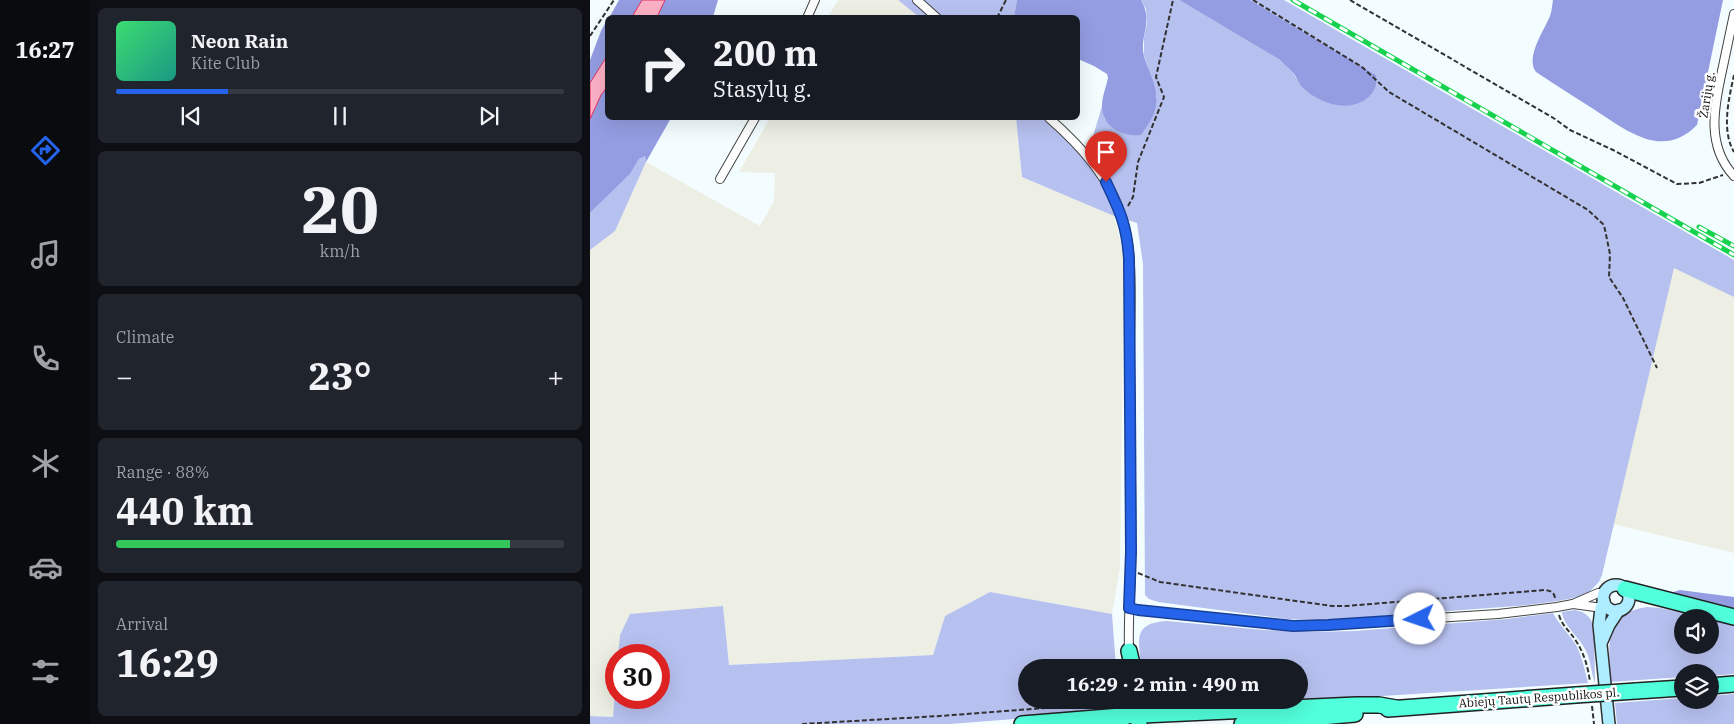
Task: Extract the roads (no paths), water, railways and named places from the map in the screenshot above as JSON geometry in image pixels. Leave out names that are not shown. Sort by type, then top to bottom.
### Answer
[{"type":"highway","points":[[1625,589],[1734,617]]},
{"type":"highway","points":[[1127,659],[1129,651]]},
{"type":"highway","points":[[1129,651],[1131,659]]},
{"type":"highway","points":[[1719,685],[1734,684]]},
{"type":"highway","name":"Abiejų Tautų Respublikos pl.","points":[[1242,724],[1362,714],[1396,708],[1674,689]]},
{"type":"highway","name":"Abiejų Tautų Respublikos pl.","points":[[1022,724],[1121,720],[1138,713],[1356,705],[1379,705],[1396,708]]},
{"type":"main road","points":[[1608,604],[1626,605],[1629,597],[1625,589],[1620,586],[1612,586],[1608,604],[1599,625],[1609,724]]},
{"type":"main road","points":[[1602,643],[1609,624],[1608,604]]},
{"type":"street","points":[[809,15],[815,0]]},
{"type":"street","points":[[917,0],[934,15]]},
{"type":"street","name":"Žarijų g.","points":[[1732,174],[1724,162],[1715,138],[1713,126],[1716,96],[1734,14]]},
{"type":"street","points":[[720,179],[754,120]]},
{"type":"street","points":[[1051,120],[1070,136],[1090,158],[1106,182],[1126,229],[1130,270],[1131,572],[1129,651]]},
{"type":"street","points":[[1573,604],[1598,593],[1608,604]]},
{"type":"street","points":[[1129,608],[1293,626],[1489,615],[1573,604],[1608,604]]},
{"type":"railway","points":[[1293,0],[1734,255]]},
{"type":"railway","points":[[1699,227],[1734,246]]}]
